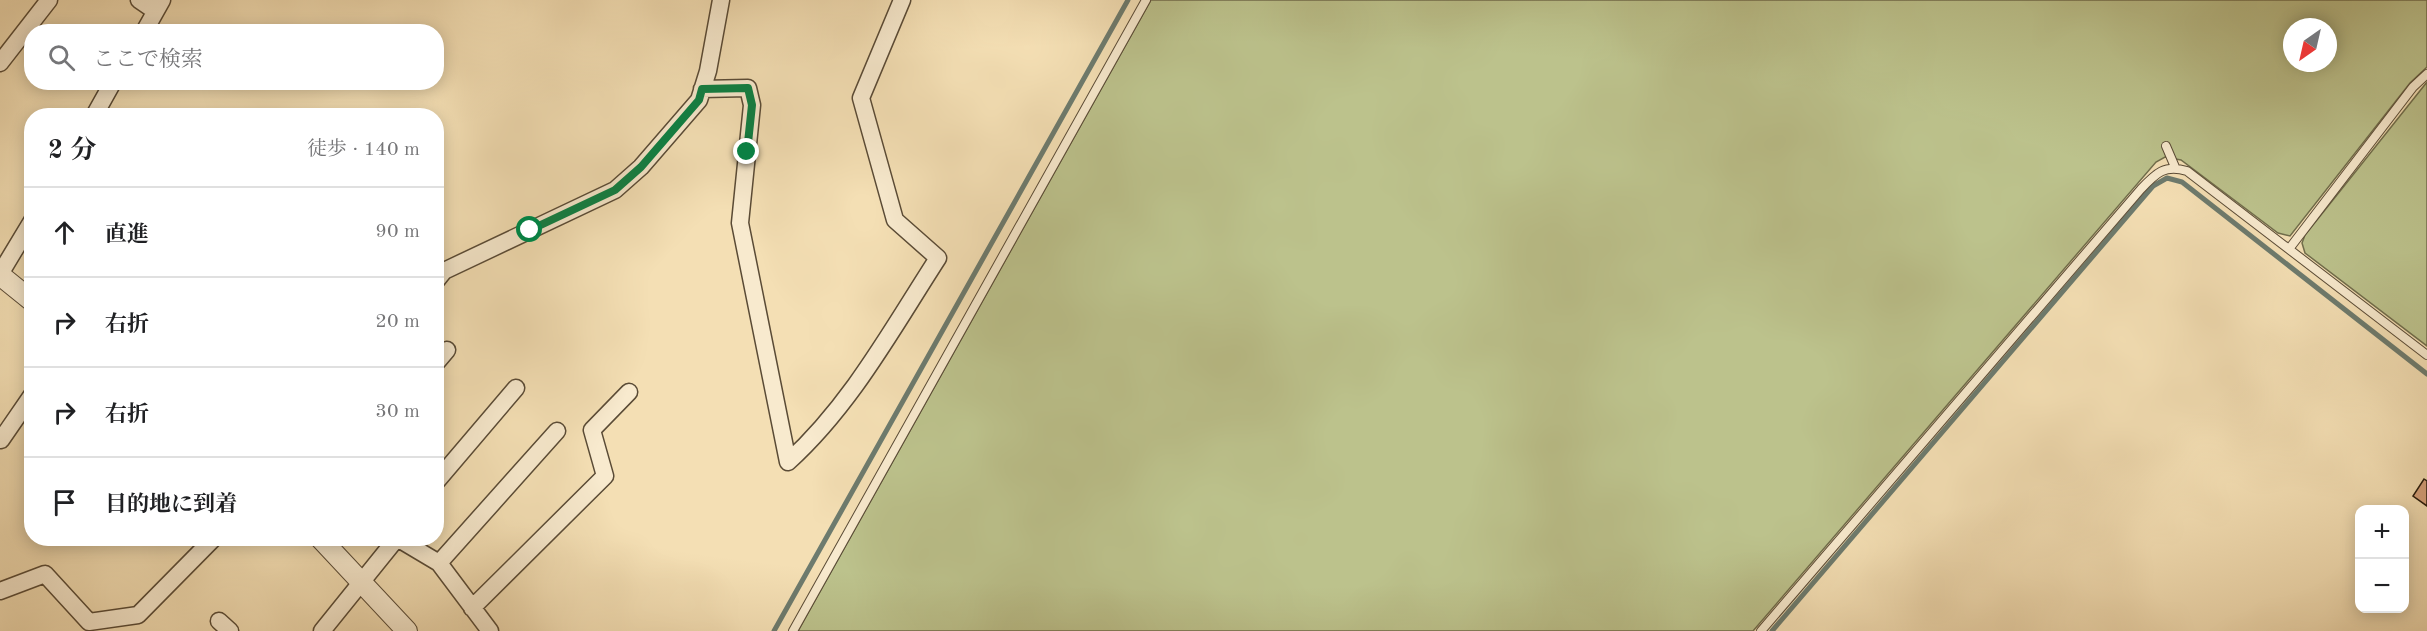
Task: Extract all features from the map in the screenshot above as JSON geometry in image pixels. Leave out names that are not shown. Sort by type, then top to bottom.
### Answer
[{"type":"street","points":[[30,24],[49,0]]},
{"type":"street","points":[[139,0],[159,6],[149,24]]},
{"type":"street","points":[[444,271],[615,190],[641,167],[699,100],[721,0]]},
{"type":"street","points":[[702,89],[748,88],[752,105],[740,223],[788,462],[814,438],[842,406],[938,258],[895,220],[861,98],[902,0]]},
{"type":"street","points":[[0,63],[24,32]]},
{"type":"street","points":[[98,108],[109,90]]},
{"type":"street","points":[[24,234],[0,275],[24,294]]},
{"type":"street","points":[[444,472],[516,387]]},
{"type":"street","points":[[472,608],[605,477],[592,430],[629,392]]},
{"type":"street","points":[[1,440],[24,407]]},
{"type":"street","points":[[439,563],[557,431]]},
{"type":"street","points":[[0,591],[45,574],[85,627],[138,615],[206,546]]},
{"type":"street","points":[[328,546],[407,631]]},
{"type":"street","points":[[323,631],[391,546]]},
{"type":"street","points":[[410,546],[439,563],[490,631]]},
{"type":"lane","points":[[793,631],[1146,0]]},
{"type":"lane","points":[[2289,249],[2413,87],[2427,74]]},
{"type":"lane","points":[[2166,146],[2175,167]]},
{"type":"lane","points":[[1761,631],[2147,182],[2161,170],[2175,167],[2187,171],[2427,355]]},
{"type":"green space","points":[[1151,0],[2427,0],[2427,67],[2410,83],[2290,236],[2278,233],[2181,160],[2165,157],[2156,162],[1753,631],[798,631]]},
{"type":"green space","points":[[2427,82],[2427,346],[2305,253],[2302,243],[2305,235]]},
{"type":"building","points":[[2424,479],[2427,481],[2427,506],[2413,496]]},
{"type":"waterway","points":[[774,631],[1128,0]]},
{"type":"waterway","points":[[1772,631],[2153,186],[2167,178],[2182,182],[2427,374]]},
{"type":"route","points":[[530,230],[615,190],[641,167],[699,100],[702,89],[748,88],[752,105],[747,152]]}]
